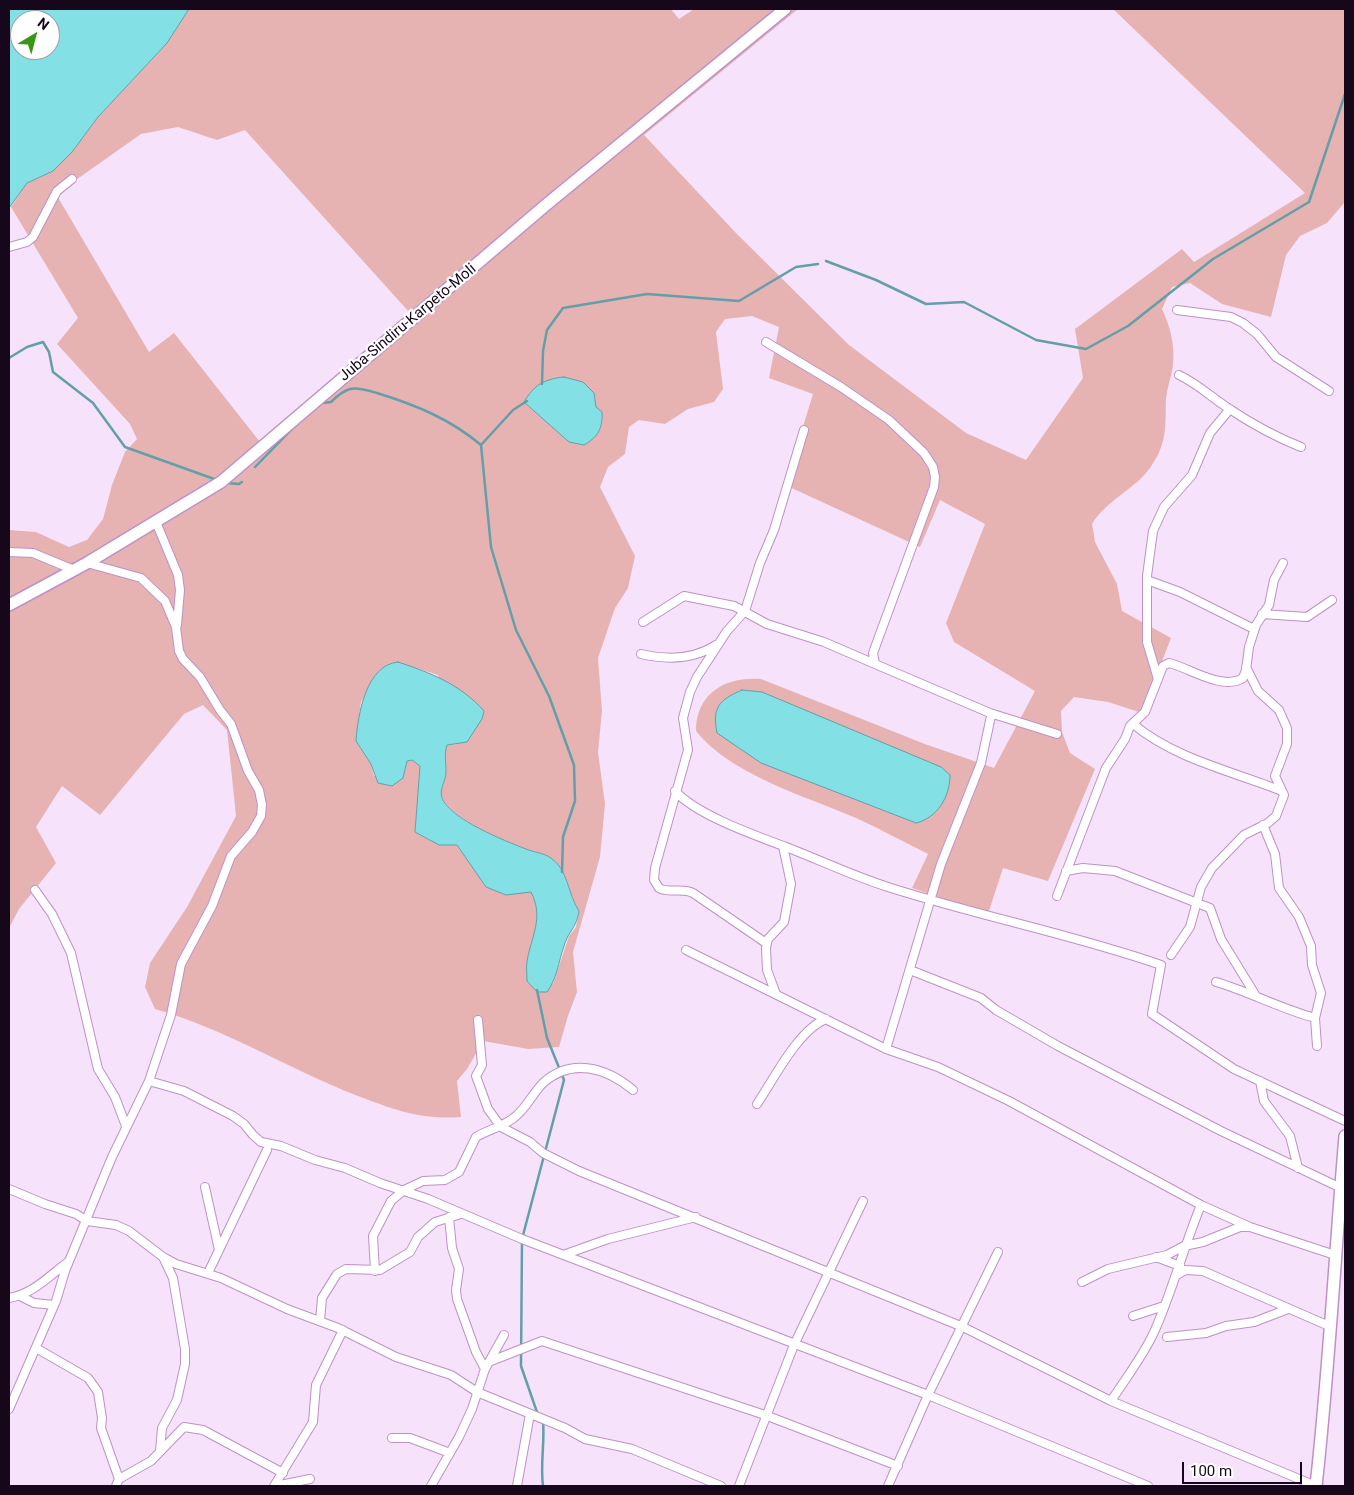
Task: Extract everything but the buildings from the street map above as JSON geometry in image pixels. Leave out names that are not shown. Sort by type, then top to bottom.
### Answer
[{"type":"main road","name":"Juba-Sindiru-Karpeto-Moli","points":[[9,605],[87,563],[193,501],[244,464],[547,204],[785,9]]},
{"type":"main road","points":[[1316,1486],[1324,1413],[1329,1326],[1345,1136]]},
{"type":"street","points":[[9,248],[27,242],[33,237],[57,191],[72,179]]},
{"type":"street","points":[[1177,310],[1231,317],[1243,323],[1257,334],[1276,357],[1329,391]]},
{"type":"street","points":[[766,342],[841,387],[860,402],[878,411],[912,439],[933,468],[934,487],[873,653],[875,664]]},
{"type":"street","points":[[1179,375],[1196,383],[1230,409],[1284,440],[1301,447]]},
{"type":"street","points":[[1158,679],[1147,642],[1146,580],[1156,523],[1164,507],[1192,474],[1210,433],[1230,409]]},
{"type":"street","points":[[766,943],[693,892],[687,890],[663,890],[656,884],[655,868],[675,790],[688,750],[683,718],[686,704],[694,681],[731,625],[745,611],[760,563],[774,530],[804,430]]},
{"type":"street","points":[[9,1409],[54,1305],[70,1261],[126,1126],[149,1081],[171,1015],[181,964],[212,906],[231,856],[252,832],[261,816],[262,805],[259,790],[248,771],[231,724],[200,677],[179,651],[176,627],[180,590],[178,575],[156,522]]},
{"type":"street","points":[[9,552],[33,553],[74,570]]},
{"type":"street","points":[[87,563],[141,578],[165,601],[176,627]]},
{"type":"street","points":[[1235,681],[1245,675],[1248,647],[1254,629],[1269,605],[1274,580],[1283,563]]},
{"type":"street","points":[[1146,580],[1180,592],[1254,629]]},
{"type":"street","points":[[643,622],[684,596],[719,602],[745,611],[767,624],[824,642],[990,713],[1057,734]]},
{"type":"street","points":[[1262,614],[1308,617],[1332,600]]},
{"type":"street","points":[[641,654],[658,658],[686,657],[708,650],[718,644]]},
{"type":"street","points":[[1057,896],[1106,768],[1133,724],[1145,712],[1161,669],[1169,663],[1221,681],[1235,681],[1246,684],[1258,691],[1279,710],[1287,728],[1287,744],[1275,776],[1282,791],[1283,802],[1276,816],[1263,826],[1244,835],[1212,868],[1201,886],[1190,927],[1171,956]]},
{"type":"street","points":[[1246,667],[1258,691]]},
{"type":"street","points":[[886,1049],[954,828],[974,784],[981,763],[992,721],[990,713]]},
{"type":"street","points":[[1133,724],[1149,736],[1202,763],[1221,767],[1282,791]]},
{"type":"street","points":[[675,790],[686,802],[746,832],[887,887],[997,919],[1101,944],[1161,965],[1152,1014],[1234,1069],[1345,1121]]},
{"type":"street","points":[[1263,826],[1275,854],[1279,888],[1299,917],[1311,946],[1312,965],[1321,993],[1315,1018],[1317,1046]]},
{"type":"street","points":[[776,994],[767,970],[766,943],[784,922],[791,884],[783,846]]},
{"type":"street","points":[[1066,871],[1083,868],[1115,871],[1206,906],[1213,912],[1221,939],[1256,996]]},
{"type":"street","points":[[35,890],[52,914],[71,953],[98,1068],[115,1096],[126,1126]]},
{"type":"street","points":[[686,950],[886,1049],[938,1067],[1009,1101],[1201,1205],[1250,1227],[1335,1255]]},
{"type":"street","points":[[910,970],[982,998],[996,1010],[1058,1046],[1221,1131],[1341,1188]]},
{"type":"street","points":[[1216,982],[1256,996],[1284,1010],[1315,1018]]},
{"type":"street","points":[[756,1104],[801,1039],[816,1023],[826,1019]]},
{"type":"street","points":[[478,1020],[482,1065],[476,1076],[488,1109],[501,1127],[530,1142],[544,1153],[579,1171],[963,1327],[1111,1401],[1316,1486]]},
{"type":"street","points":[[375,1271],[373,1236],[385,1211],[404,1190],[422,1181],[445,1180],[452,1177],[463,1167],[472,1142],[476,1138],[501,1127],[520,1112],[542,1084],[560,1072],[592,1069],[607,1071],[633,1090]]},
{"type":"street","points":[[149,1081],[184,1091],[233,1116],[244,1124],[252,1135],[261,1142],[281,1146],[404,1190],[794,1345],[928,1396],[1148,1486]]},
{"type":"street","points":[[1260,1082],[1264,1102],[1278,1116],[1290,1136],[1298,1168]]},
{"type":"street","points":[[208,1273],[267,1150]]},
{"type":"street","points":[[205,1187],[219,1250]]},
{"type":"street","points":[[9,1189],[76,1214],[87,1221],[102,1221],[129,1230],[163,1257],[176,1264],[208,1273],[342,1330],[387,1353],[451,1375],[477,1392],[565,1428],[585,1439],[632,1449],[721,1486]]},
{"type":"street","points":[[739,1486],[765,1415],[794,1345],[863,1201]]},
{"type":"street","points":[[1111,1401],[1144,1352],[1177,1275],[1184,1246],[1201,1205]]},
{"type":"street","points":[[320,1321],[322,1298],[337,1274],[346,1269],[375,1271],[407,1255],[418,1237],[435,1222],[461,1214]]},
{"type":"street","points":[[449,1217],[452,1248],[458,1269],[456,1290],[458,1299],[476,1352],[485,1369]]},
{"type":"street","points":[[566,1254],[608,1239],[696,1218]]},
{"type":"street","points":[[1082,1282],[1108,1269],[1175,1252],[1184,1246],[1203,1242],[1240,1228],[1250,1227]]},
{"type":"street","points":[[888,1486],[928,1396],[998,1252]]},
{"type":"street","points":[[160,1452],[162,1428],[177,1400],[185,1364],[185,1349],[173,1278],[163,1257]]},
{"type":"street","points":[[1156,1257],[1180,1266]]},
{"type":"street","points":[[9,1298],[20,1296],[40,1285],[70,1261]]},
{"type":"street","points":[[1177,1275],[1185,1270],[1203,1271],[1329,1326]]},
{"type":"street","points":[[20,1296],[34,1303],[54,1305]]},
{"type":"street","points":[[1133,1316],[1164,1306]]},
{"type":"street","points":[[1167,1337],[1206,1333],[1226,1326],[1254,1322],[1288,1308]]},
{"type":"street","points":[[274,1486],[313,1422],[316,1386],[342,1330]]},
{"type":"street","points":[[431,1486],[468,1416],[485,1369],[504,1335]]},
{"type":"street","points":[[491,1360],[542,1341],[765,1415],[898,1466]]},
{"type":"street","points":[[36,1348],[88,1378],[98,1392],[102,1418],[101,1428],[118,1483],[150,1461],[184,1427],[190,1426],[283,1473]]},
{"type":"street","points":[[9,1388],[16,1394]]},
{"type":"street","points":[[517,1486],[530,1414]]},
{"type":"street","points":[[392,1438],[410,1438],[450,1453]]},
{"type":"street","points":[[274,1486],[310,1479]]},
{"type":"shaded area","points":[[9,9],[189,9],[167,43],[98,117],[72,152],[53,171],[27,183],[9,208]]},
{"type":"shaded area","points":[[189,9],[671,9],[679,19],[694,9],[798,9],[644,135],[736,233],[849,345],[966,433],[1026,460],[1083,378],[1075,329],[1182,249],[1194,262],[1305,193],[1113,9],[1345,9],[1345,202],[1327,223],[1300,236],[1286,255],[1271,317],[1222,304],[1190,283],[1172,287],[1162,309],[1171,335],[1173,357],[1166,399],[1165,432],[1161,448],[1152,465],[1139,481],[1106,507],[1092,524],[1095,542],[1117,584],[1122,611],[1171,638],[1142,713],[1108,702],[1074,697],[1061,711],[1062,732],[1070,753],[1095,769],[1048,881],[1003,868],[988,914],[912,888],[928,854],[856,818],[770,783],[749,772],[729,760],[696,731],[697,718],[701,706],[715,690],[725,684],[736,681],[761,679],[925,744],[994,768],[1035,691],[954,642],[946,623],[985,524],[940,500],[920,547],[785,485],[813,394],[769,378],[779,327],[752,316],[725,319],[716,332],[723,389],[714,402],[688,409],[665,424],[639,420],[629,427],[625,454],[608,467],[600,487],[635,556],[628,588],[615,608],[598,658],[602,711],[598,752],[605,804],[600,857],[573,952],[577,992],[559,1047],[528,1049],[483,1041],[467,1069],[457,1081],[461,1117],[433,1117],[396,1110],[358,1096],[233,1038],[181,1017],[155,1009],[145,987],[150,963],[187,907],[236,816],[227,730],[203,705],[184,714],[100,815],[62,786],[36,827],[56,863],[19,909],[9,928],[9,530],[36,532],[69,547],[87,540],[103,519],[112,485],[125,452],[137,439],[130,424],[57,344],[78,318],[11,207],[27,183],[53,171],[72,152],[98,117],[167,43]],"holes":[[[178,127],[217,140],[245,130],[409,312],[260,442],[174,333],[149,352],[56,194],[141,134]],[[416,668],[438,675],[458,744],[447,745],[446,749],[446,775],[441,794],[447,805],[467,821],[492,835],[525,849],[548,856],[557,863],[564,875],[579,911],[576,927],[569,936],[553,984],[527,961],[535,935],[537,917],[535,900],[531,891],[520,892],[486,887],[457,845],[439,845],[415,832],[420,766],[412,760],[407,761],[403,778],[374,776],[371,764],[356,741],[361,702],[380,670]]]},
{"type":"shaded area","points":[[564,377],[583,382],[594,393],[596,407],[602,412],[602,423],[599,432],[584,445],[569,442],[524,402],[540,384],[551,379]]},
{"type":"shaded area","points":[[398,662],[444,680],[465,694],[484,711],[482,719],[467,742],[447,745],[445,755],[446,775],[441,794],[447,806],[456,814],[492,835],[548,856],[557,863],[564,875],[579,911],[576,922],[565,943],[554,979],[547,992],[537,992],[527,981],[527,961],[537,918],[535,901],[531,892],[506,895],[486,887],[457,845],[439,845],[415,832],[420,766],[412,760],[407,761],[403,778],[392,786],[378,783],[371,764],[356,741],[362,705],[371,681],[387,665]]},
{"type":"shaded area","points":[[742,690],[762,692],[941,767],[950,775],[945,799],[930,816],[916,823],[761,763],[717,733],[716,717],[719,706],[728,697]]},
{"type":"waterway","points":[[826,261],[876,280],[926,304],[964,302],[1036,340],[1086,349],[1128,326],[1213,259],[1309,202],[1345,94]]},
{"type":"waterway","points":[[542,384],[543,351],[547,330],[563,308],[647,294],[739,301],[796,267],[818,264]]},
{"type":"waterway","points":[[9,358],[27,347],[43,342],[49,352],[53,372],[93,403],[125,447],[217,480]]},
{"type":"waterway","points":[[321,403],[331,402],[337,396],[350,389],[371,391],[445,420],[481,445],[491,547],[516,630],[549,696],[574,765],[575,801],[563,837],[562,872]]},
{"type":"waterway","points":[[481,445],[513,410],[527,401]]},
{"type":"waterway","points":[[255,467],[295,426]]},
{"type":"waterway","points":[[227,483],[239,484],[242,482]]},
{"type":"waterway","points":[[537,990],[547,1038],[564,1080],[522,1239],[521,1366],[538,1415]]},
{"type":"waterway","points":[[543,1421],[543,1486]]}]
